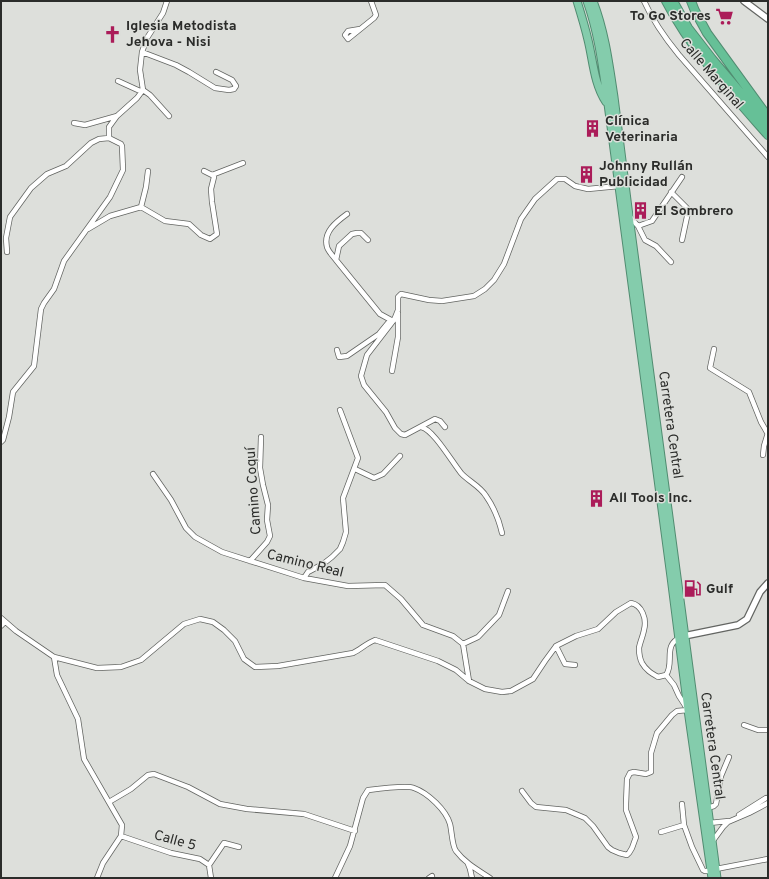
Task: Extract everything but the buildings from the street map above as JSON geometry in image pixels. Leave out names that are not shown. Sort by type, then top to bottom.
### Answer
[{"type":"highway","points":[[577,1],[588,39],[596,76],[602,95],[608,104]]},
{"type":"highway","name":"Carretera Central","points":[[586,1],[592,19],[602,62],[671,577],[682,637],[710,823],[713,873]]},
{"type":"highway","name":"Carretera Central","points":[[593,1],[609,60],[674,550],[688,710],[713,873],[717,878]]},
{"type":"highway","points":[[666,1],[683,31],[706,64],[768,135]]},
{"type":"highway","points":[[673,1],[688,28],[712,59],[768,125]]},
{"type":"highway","points":[[691,1],[694,11],[707,33],[768,117]]},
{"type":"highway","points":[[694,1],[694,11]]},
{"type":"street","points":[[109,138],[109,127],[117,116],[137,98],[143,90],[140,70],[142,52],[147,38],[163,13],[167,1]]},
{"type":"street","points":[[360,29],[376,15],[371,1]]},
{"type":"street","name":"Calle Marginal","points":[[644,1],[666,39],[768,157]]},
{"type":"street","points":[[744,1],[768,20]]},
{"type":"street","points":[[142,52],[189,72],[215,88],[229,90],[234,89],[236,86],[232,80],[216,72]]},
{"type":"street","points":[[118,81],[140,91],[143,90],[150,95],[169,116]]},
{"type":"street","points":[[74,123],[85,125],[117,116]]},
{"type":"street","points":[[1,442],[3,440],[9,417],[13,392],[34,366],[41,310],[54,289],[64,261],[110,197],[123,170],[121,144],[109,138],[100,139],[91,143],[66,166],[46,174],[31,188],[10,217],[6,238],[7,252]]},
{"type":"street","points":[[204,171],[212,175],[243,163]]},
{"type":"street","points":[[141,207],[148,171]]},
{"type":"street","points":[[85,230],[110,216],[141,207],[165,220],[189,224],[201,235],[210,239],[217,234],[212,202],[211,190],[214,177],[212,175]]},
{"type":"street","points":[[638,226],[652,221],[682,177]]},
{"type":"street","points":[[392,371],[398,337],[398,297],[401,294],[429,300],[442,301],[474,296],[486,289],[494,280],[504,264],[522,219],[535,199],[557,179],[565,179],[575,186],[588,189],[619,186]]},
{"type":"street","points":[[671,192],[687,208],[688,212],[682,240]]},
{"type":"street","points":[[347,214],[335,223],[326,237],[327,248],[380,314],[392,320]]},
{"type":"street","points":[[629,216],[638,226],[644,240],[656,246],[671,262]]},
{"type":"street","points":[[336,260],[339,246],[352,234],[361,233],[368,240]]},
{"type":"street","points":[[398,310],[367,355],[361,376],[364,385],[386,412],[395,428],[401,434],[405,435],[435,419],[440,421],[445,427]]},
{"type":"street","points":[[337,350],[339,357],[347,356],[379,334],[392,320]]},
{"type":"street","points":[[714,349],[710,368],[749,392],[761,422],[768,434],[763,455]]},
{"type":"street","points":[[304,578],[308,572],[323,564],[340,549],[346,532],[344,498],[358,458],[340,410]]},
{"type":"street","points":[[421,427],[425,428],[444,449],[461,473],[486,495],[502,533]]},
{"type":"street","name":"Camino Coquí","points":[[250,561],[268,542],[270,536],[267,520],[268,505],[260,468],[261,437]]},
{"type":"street","points":[[355,468],[374,478],[383,474],[400,456]]},
{"type":"street","name":"Camino Real","points":[[152,474],[171,500],[186,528],[195,537],[222,552],[304,578],[348,586],[385,585],[401,598],[423,625],[453,636],[463,644]]},
{"type":"street","points":[[666,675],[669,668],[672,643],[682,637],[738,625],[747,619],[760,592],[768,583]]},
{"type":"street","points":[[469,681],[463,644],[478,637],[499,615],[508,591]]},
{"type":"street","points":[[1,618],[16,631],[54,657],[98,668],[122,667],[141,660],[184,624],[200,619],[213,622],[224,630],[234,641],[244,659],[255,667],[278,666],[353,653],[363,648],[370,642],[376,640],[438,660],[456,670],[469,681],[485,689],[502,692],[511,691],[533,679],[556,646],[576,636],[598,629],[616,612],[633,603],[640,609],[645,618],[645,630],[639,649],[642,662],[646,670],[658,677],[666,675]]},
{"type":"street","points":[[1,626],[5,622]]},
{"type":"street","points":[[556,646],[565,664],[575,665]]},
{"type":"street","points":[[54,657],[57,675],[78,719],[84,759],[122,825],[120,836],[103,863],[97,878]]},
{"type":"street","points":[[522,791],[536,807],[566,810],[585,818],[593,826],[608,847],[619,853],[630,853],[636,837],[626,810],[627,779],[630,773],[634,772],[646,774],[651,772],[651,753],[657,734],[677,711],[688,710],[674,685],[666,675]]},
{"type":"street","points":[[744,725],[758,730],[768,730]]},
{"type":"street","points":[[707,808],[716,804],[721,776],[729,757]]},
{"type":"street","points":[[109,802],[131,789],[148,775],[154,774],[188,787],[220,804],[246,809],[304,814],[355,831]]},
{"type":"street","points":[[335,878],[350,846],[363,798],[368,790],[413,787],[431,798],[442,808],[449,823],[455,850],[467,862],[490,878]]},
{"type":"street","points":[[712,842],[728,822],[767,801]]},
{"type":"street","points":[[682,804],[684,825],[700,866],[705,871],[713,873],[768,859]]},
{"type":"street","points":[[710,823],[728,822]]},
{"type":"street","points":[[661,832],[684,825]]},
{"type":"street","name":"Calle 5","points":[[120,836],[172,853],[200,859],[209,865],[212,878]]},
{"type":"street","points":[[209,865],[224,843],[239,847]]},
{"type":"street","points":[[467,862],[472,878]]},
{"type":"place","name":"To Go Stores","points":[[724,16]]},
{"type":"place","name":"Iglesia Metodista Jehova - Nisi","points":[[113,34]]},
{"type":"place","name":"Clínica Veterinaria","points":[[592,129]]},
{"type":"place","name":"Johnny Rullán Publicidad","points":[[586,174]]},
{"type":"place","name":"El Sombrero","points":[[641,211]]},
{"type":"place","name":"All Tools Inc.","points":[[596,498]]},
{"type":"place","name":"Gulf","points":[[693,589]]}]
